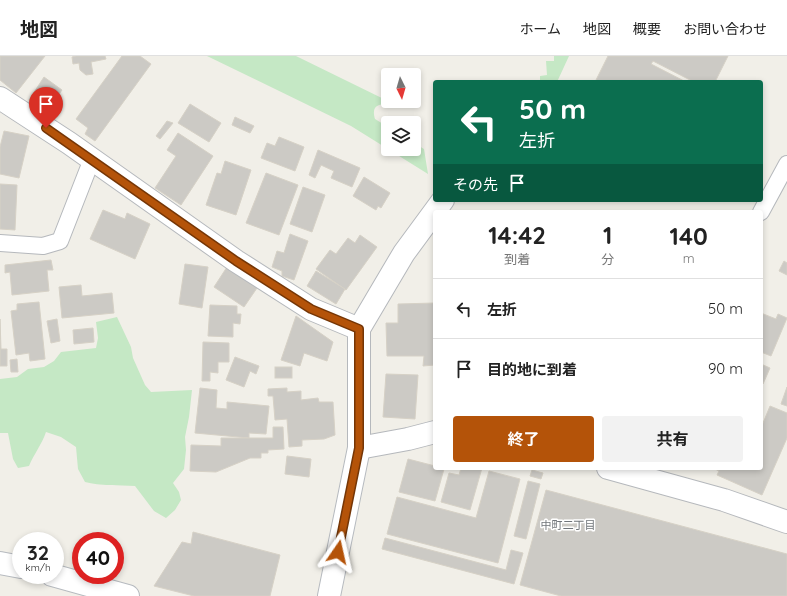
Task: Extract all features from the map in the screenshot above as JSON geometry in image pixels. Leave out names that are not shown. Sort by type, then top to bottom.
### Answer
[{"type":"street","points":[[0,98],[92,159],[236,261],[311,309],[359,329]]},
{"type":"street","points":[[436,210],[442,202]]},
{"type":"street","points":[[329,596],[359,448],[359,329],[404,253],[433,215]]},
{"type":"street","points":[[359,448],[408,439],[433,433]]},
{"type":"street","points":[[615,470],[724,500],[787,522]]},
{"type":"street","points":[[0,563],[12,565]]},
{"type":"street","points":[[64,578],[128,596]]},
{"type":"lane","points":[[0,243],[43,246],[60,241],[92,159]]},
{"type":"lane","points":[[762,210],[787,164]]},
{"type":"green space","points":[[207,56],[296,56],[381,98],[381,104],[374,109],[374,113],[375,119],[381,123],[381,145],[351,126]]},
{"type":"green space","points":[[554,56],[569,56],[558,80],[540,80],[540,76],[547,75],[546,61],[554,61]]},
{"type":"green space","points":[[421,147],[424,149],[428,174],[399,156],[421,156]]},
{"type":"green space","points":[[117,317],[131,347],[133,358],[145,385],[151,392],[192,390],[185,437],[186,450],[184,469],[173,483],[179,492],[181,500],[175,510],[166,518],[154,511],[135,486],[103,485],[85,482],[78,469],[76,447],[61,437],[46,432],[29,466],[18,468],[13,459],[8,433],[0,433],[0,379],[17,377],[28,369],[44,367],[54,361],[61,352],[96,348],[98,338],[96,322]]},
{"type":"building","points":[[0,56],[45,56],[16,93],[0,80]]},
{"type":"building","points":[[105,56],[106,59],[91,62],[93,74],[86,75],[80,70],[79,63],[73,64],[72,57]]},
{"type":"building","points":[[122,56],[140,56],[151,64],[95,141],[85,134],[88,128],[76,119]]},
{"type":"building","points":[[608,56],[728,56],[716,80],[690,80],[653,61],[651,64],[682,80],[596,80]]},
{"type":"building","points":[[44,77],[62,90],[46,112],[29,100]]},
{"type":"building","points":[[190,104],[221,123],[209,142],[178,123]]},
{"type":"building","points":[[235,117],[254,126],[250,133],[232,125]]},
{"type":"building","points":[[167,121],[173,123],[160,139],[156,136]]},
{"type":"building","points":[[4,131],[29,136],[19,178],[0,174],[0,147]]},
{"type":"building","points":[[178,133],[213,156],[181,205],[155,188],[176,156],[167,150]]},
{"type":"building","points":[[279,137],[304,147],[295,171],[261,158],[267,143],[275,146]]},
{"type":"building","points":[[318,150],[360,168],[352,187],[331,178],[334,171],[321,165],[315,178],[309,175]]},
{"type":"building","points":[[225,161],[251,170],[236,215],[206,205],[217,173],[221,174]]},
{"type":"building","points":[[266,173],[298,185],[279,235],[246,223]]},
{"type":"building","points":[[364,177],[390,193],[381,208],[378,206],[376,210],[353,196]]},
{"type":"building","points":[[0,184],[17,185],[15,230],[0,229]]},
{"type":"building","points":[[303,187],[325,195],[312,232],[290,224]]},
{"type":"building","points":[[103,210],[125,219],[127,213],[150,224],[135,259],[90,239]]},
{"type":"building","points":[[290,234],[308,241],[294,280],[282,276],[282,271],[272,267],[277,251],[284,253]]},
{"type":"building","points":[[360,235],[377,247],[346,290],[316,269],[330,250],[336,254],[348,238],[355,243]]},
{"type":"building","points":[[51,260],[53,270],[47,270],[49,291],[12,295],[10,272],[5,273],[5,265]]},
{"type":"building","points":[[784,261],[787,263],[787,275],[779,271]]},
{"type":"building","points":[[185,264],[208,267],[202,308],[179,304]]},
{"type":"building","points":[[227,267],[257,288],[244,307],[214,287]]},
{"type":"building","points":[[316,271],[345,289],[336,304],[307,286]]},
{"type":"building","points":[[81,285],[82,296],[112,293],[114,313],[62,318],[59,287]]},
{"type":"building","points":[[39,302],[45,359],[30,361],[29,353],[16,355],[11,311],[17,310],[17,304]]},
{"type":"building","points":[[433,303],[433,365],[423,366],[424,356],[387,356],[386,323],[398,323],[398,304]]},
{"type":"building","points":[[210,305],[237,306],[237,314],[241,314],[240,324],[233,323],[233,337],[208,336]]},
{"type":"building","points":[[763,314],[776,319],[778,314],[787,318],[771,356],[763,353]]},
{"type":"building","points":[[296,316],[333,342],[327,361],[304,353],[300,366],[281,360]]},
{"type":"building","points":[[0,319],[1,349],[7,349],[7,366],[0,366]]},
{"type":"building","points":[[57,319],[60,341],[51,343],[47,321]]},
{"type":"building","points":[[93,328],[94,342],[74,344],[73,330]]},
{"type":"building","points":[[203,342],[229,343],[229,362],[218,362],[218,373],[210,372],[210,381],[202,381]]},
{"type":"building","points":[[235,357],[259,366],[256,374],[250,371],[244,387],[226,380]]},
{"type":"building","points":[[17,359],[18,372],[11,372],[10,360]]},
{"type":"building","points":[[763,365],[770,368],[763,384]]},
{"type":"building","points":[[275,367],[292,367],[292,378],[275,378]]},
{"type":"building","points":[[386,374],[418,375],[415,419],[383,417]]},
{"type":"building","points":[[787,387],[787,406],[781,404]]},
{"type":"building","points":[[200,388],[217,390],[216,408],[227,409],[227,402],[269,406],[266,434],[249,433],[249,438],[195,433]]},
{"type":"building","points":[[287,388],[287,392],[301,391],[301,400],[318,398],[319,402],[333,402],[335,435],[324,439],[302,440],[302,446],[289,447],[287,419],[275,420],[273,396],[268,396],[268,389]]},
{"type":"building","points":[[770,406],[787,413],[787,438],[762,495],[717,475],[719,471],[717,470],[763,470],[763,423]]},
{"type":"building","points":[[273,427],[283,427],[284,449],[268,450],[268,453],[261,453],[261,458],[250,458],[216,472],[190,471],[191,445],[221,446],[221,438],[273,438]]},
{"type":"building","points":[[287,456],[311,459],[309,477],[285,474]]},
{"type":"building","points":[[408,459],[433,465],[433,470],[444,470],[435,501],[399,492]]},
{"type":"building","points":[[460,470],[481,470],[470,510],[441,502],[449,473],[459,475]]},
{"type":"building","points":[[532,470],[543,473],[541,479],[530,476]]},
{"type":"building","points":[[489,471],[520,479],[498,563],[387,534],[397,497],[476,518]]},
{"type":"building","points":[[528,481],[540,484],[526,539],[514,536]]},
{"type":"building","points":[[546,490],[787,554],[787,596],[561,596],[520,585]]},
{"type":"building","points":[[193,532],[280,555],[270,596],[194,596],[154,586],[182,542],[191,544]]},
{"type":"building","points":[[385,538],[506,570],[511,550],[523,553],[514,584],[382,549]]},
{"type":"district","name":"中町二丁目","points":[[568,525]]},
{"type":"route","points":[[46,128],[236,261],[311,309],[359,329],[359,448],[338,552]]}]
